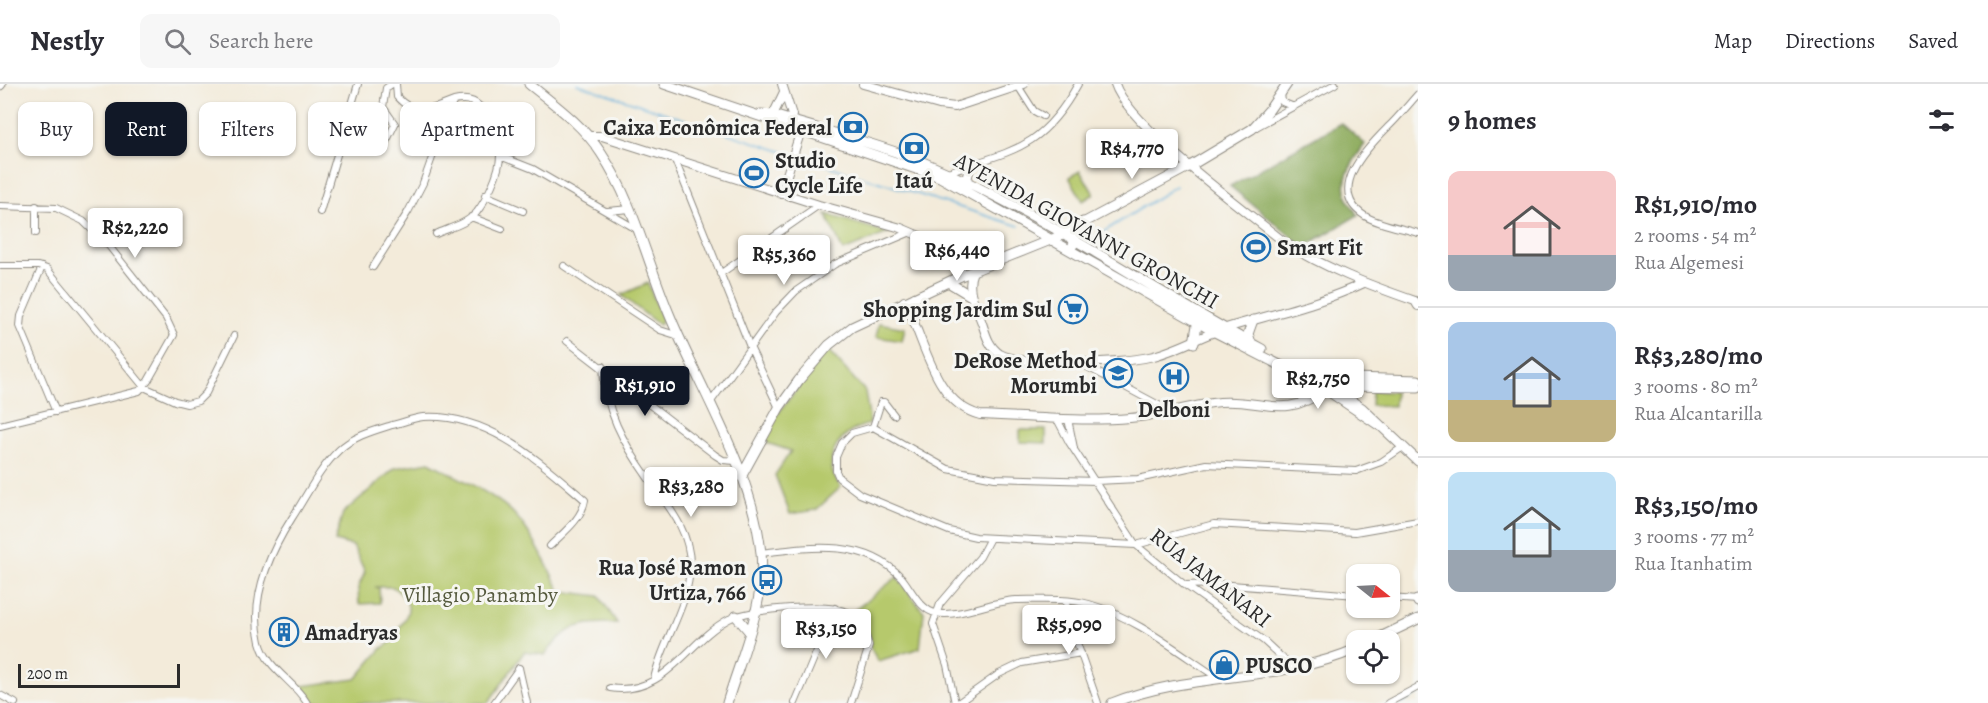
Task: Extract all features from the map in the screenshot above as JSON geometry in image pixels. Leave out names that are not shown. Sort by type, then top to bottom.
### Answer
[{"type":"main road","points":[[529,84],[588,136],[610,167],[630,209],[679,336],[741,477],[761,554],[759,591],[727,703]]},
{"type":"main road","name":"AVENIDA GIOVANNI GRONCHI","points":[[664,84],[787,123],[905,156],[944,175],[1053,239],[1073,246],[1196,311],[1220,330],[1326,386]]},
{"type":"main road","points":[[741,477],[778,408],[828,345],[869,317],[968,273],[1053,239],[1190,166],[1252,129],[1287,84]]},
{"type":"main road","name":"AVENIDA GIOVANNI GRONCHI","points":[[787,123],[801,130],[966,182],[1062,234],[1073,246],[1198,322],[1251,343],[1362,408],[1418,461]]},
{"type":"main road","points":[[966,182],[970,166]]},
{"type":"main road","points":[[1073,246],[1083,222]]},
{"type":"main road","points":[[948,282],[971,296]]},
{"type":"main road","points":[[1194,343],[1198,322],[1196,311]]},
{"type":"main road","points":[[1251,343],[1248,334],[1253,320]]},
{"type":"main road","points":[[1326,386],[1353,378],[1418,380]]},
{"type":"main road","points":[[1326,386],[1418,387]]},
{"type":"main road","points":[[735,461],[758,444]]},
{"type":"main road","points":[[736,616],[748,630]]},
{"type":"main road","points":[[1395,630],[1418,619]]},
{"type":"main road","points":[[1112,703],[1146,691],[1293,668],[1334,659],[1346,654]]},
{"type":"street","points":[[321,212],[358,84]]},
{"type":"street","points":[[384,102],[386,88],[394,84],[397,97],[411,108],[429,111],[454,101],[466,99],[478,102]]},
{"type":"street","points":[[863,84],[948,107],[966,105],[1021,85],[1034,111],[1043,116]]},
{"type":"street","points":[[944,175],[1009,154],[1037,138],[1059,116],[1078,84]]},
{"type":"street","points":[[1115,84],[1127,106],[1190,166],[1284,242],[1307,257],[1364,283],[1417,303]]},
{"type":"street","points":[[1252,129],[1335,84]]},
{"type":"street","points":[[772,118],[781,104],[783,87]]},
{"type":"street","points":[[783,87],[791,110],[787,123]]},
{"type":"street","points":[[1281,93],[1282,102],[1294,107]]},
{"type":"street","points":[[1418,94],[1360,156],[1352,170],[1350,181],[1354,204],[1365,216],[1418,233]]},
{"type":"street","points":[[373,267],[408,212],[423,183],[454,101]]},
{"type":"street","points":[[388,115],[394,124],[388,138]]},
{"type":"street","points":[[781,194],[801,130]]},
{"type":"street","points":[[588,136],[602,136],[781,194],[911,232],[951,252],[968,273],[971,296],[988,342],[998,352],[1010,357],[1044,362],[1148,358],[1194,343],[1220,330],[1343,293],[1364,283]]},
{"type":"street","points":[[436,234],[471,217],[485,195],[500,156],[533,169],[638,230]]},
{"type":"street","points":[[675,160],[750,347],[778,408]]},
{"type":"street","points":[[683,181],[692,165]]},
{"type":"street","points":[[485,195],[523,211]]},
{"type":"street","points":[[720,274],[819,205]]},
{"type":"street","points":[[0,206],[36,206],[66,211],[95,231],[173,328],[174,335],[144,387],[130,395],[0,425]]},
{"type":"street","points":[[36,206],[36,233]]},
{"type":"street","points":[[607,211],[630,209]]},
{"type":"street","points":[[471,217],[502,229]]},
{"type":"street","points":[[710,403],[782,304],[817,275],[835,264],[911,232]]},
{"type":"street","points":[[0,266],[42,267],[50,272],[144,387],[175,401],[187,404],[198,401],[206,393],[234,336]]},
{"type":"street","points":[[564,266],[660,330],[679,336]]},
{"type":"street","points":[[42,267],[21,316],[20,326],[56,412]]},
{"type":"street","points":[[1343,273],[1343,293]]},
{"type":"street","points":[[915,297],[915,321]]},
{"type":"street","points":[[904,301],[915,321],[940,383],[950,397],[968,412],[1068,419],[1131,418],[1222,402],[1284,408],[1298,404],[1326,386]]},
{"type":"street","points":[[567,341],[603,366],[715,455],[723,460],[735,461]]},
{"type":"street","points":[[1077,361],[1170,411]]},
{"type":"street","points":[[603,366],[605,395],[613,418],[634,457],[679,521],[690,554],[688,586],[663,646],[654,679]]},
{"type":"street","points":[[873,427],[880,402],[884,402],[894,415]]},
{"type":"street","points":[[307,703],[265,655],[258,630],[260,588],[265,568],[279,538],[327,463],[351,441],[366,433],[422,417],[450,418],[470,423],[526,450],[585,500],[584,509],[572,525],[550,546]]},
{"type":"street","name":"RUA JAMANARI","points":[[1057,419],[1136,545],[1185,585],[1264,641],[1293,668]]},
{"type":"street","name":"RUA JAMANARI","points":[[1068,419],[1074,448]]},
{"type":"street","points":[[1403,447],[1381,462],[1356,471],[1206,464],[1138,479],[1096,481],[975,476],[939,464],[887,432],[873,427],[852,433],[839,449],[836,471],[846,485],[860,494],[949,531],[990,538],[1136,545],[1214,524],[1355,532],[1418,521]]},
{"type":"street","points":[[990,538],[980,557],[935,613],[934,632],[947,665],[957,703],[999,674],[1022,663],[1080,653]]},
{"type":"street","points":[[761,554],[828,548],[869,555],[890,567],[922,604],[935,613],[956,612],[996,602],[1088,603],[1122,618],[1218,678]]},
{"type":"street","points":[[1185,585],[1218,584],[1346,594]]},
{"type":"street","points":[[1400,599],[1418,601]]},
{"type":"street","points":[[1066,602],[1068,617],[1098,703]]},
{"type":"street","points":[[610,688],[632,690],[668,672],[714,629],[736,616],[835,608],[857,619],[868,645],[850,703]]},
{"type":"street","points":[[795,703],[835,608]]},
{"type":"street","points":[[494,703],[519,668],[527,703]]},
{"type":"street","points":[[1388,703],[1418,687]]},
{"type":"street","points":[[0,695],[15,703]]},
{"type":"green space","points":[[1341,123],[1365,144],[1349,170],[1345,187],[1351,205],[1358,215],[1304,247],[1230,186]]},
{"type":"green space","points":[[1080,171],[1094,194],[1083,201],[1069,177]]},
{"type":"green space","points":[[826,214],[888,233],[843,251]]},
{"type":"green space","points":[[648,283],[662,320],[659,325],[621,295]]},
{"type":"green space","points":[[879,323],[905,328],[902,341],[876,337]]},
{"type":"green space","points":[[827,349],[865,391],[870,424],[850,433],[836,448],[832,457],[832,467],[834,477],[841,487],[816,510],[790,514],[775,475],[791,451],[761,441],[777,415]]},
{"type":"green space","points":[[1372,391],[1395,392],[1394,406],[1371,405]]},
{"type":"green space","points":[[1020,430],[1046,430],[1046,443],[1020,442]]},
{"type":"green space","name":"Villagio Panamby","points":[[429,462],[475,486],[508,508],[529,533],[560,591],[599,596],[617,623],[575,627],[561,637],[545,655],[524,652],[488,703],[311,703],[301,686],[356,679],[382,648],[399,637],[399,628],[408,611],[404,597],[393,587],[375,587],[379,588],[380,603],[359,604],[358,588],[365,572],[353,546],[335,541],[343,513],[395,468]]},
{"type":"green space","points":[[897,577],[924,612],[920,648],[878,661],[851,613]]},
{"type":"waterway","points":[[577,84],[790,154]]},
{"type":"waterway","points":[[797,156],[1019,226]]},
{"type":"waterway","points":[[1086,243],[1176,186]]},
{"type":"waterway","points":[[1060,239],[1070,242]]},
{"type":"waterway","points":[[1402,703],[1418,694]]},
{"type":"place","name":"Caixa Econômica Federal","points":[[853,127]]},
{"type":"place","name":"Itaú","points":[[914,148]]},
{"type":"place","name":"Studio Cycle Life","points":[[754,173]]},
{"type":"place","name":"Smart Fit","points":[[1256,247]]},
{"type":"place","name":"Shopping Jardim Sul","points":[[1073,309]]},
{"type":"place","name":"DeRose Method Morumbi","points":[[1118,373]]},
{"type":"place","name":"Delboni","points":[[1174,377]]},
{"type":"place","name":"Rua José Ramon Urtiza, 766","points":[[767,580]]},
{"type":"place","name":"Amadryas","points":[[284,632]]},
{"type":"place","name":"PUSCO","points":[[1224,665]]}]
